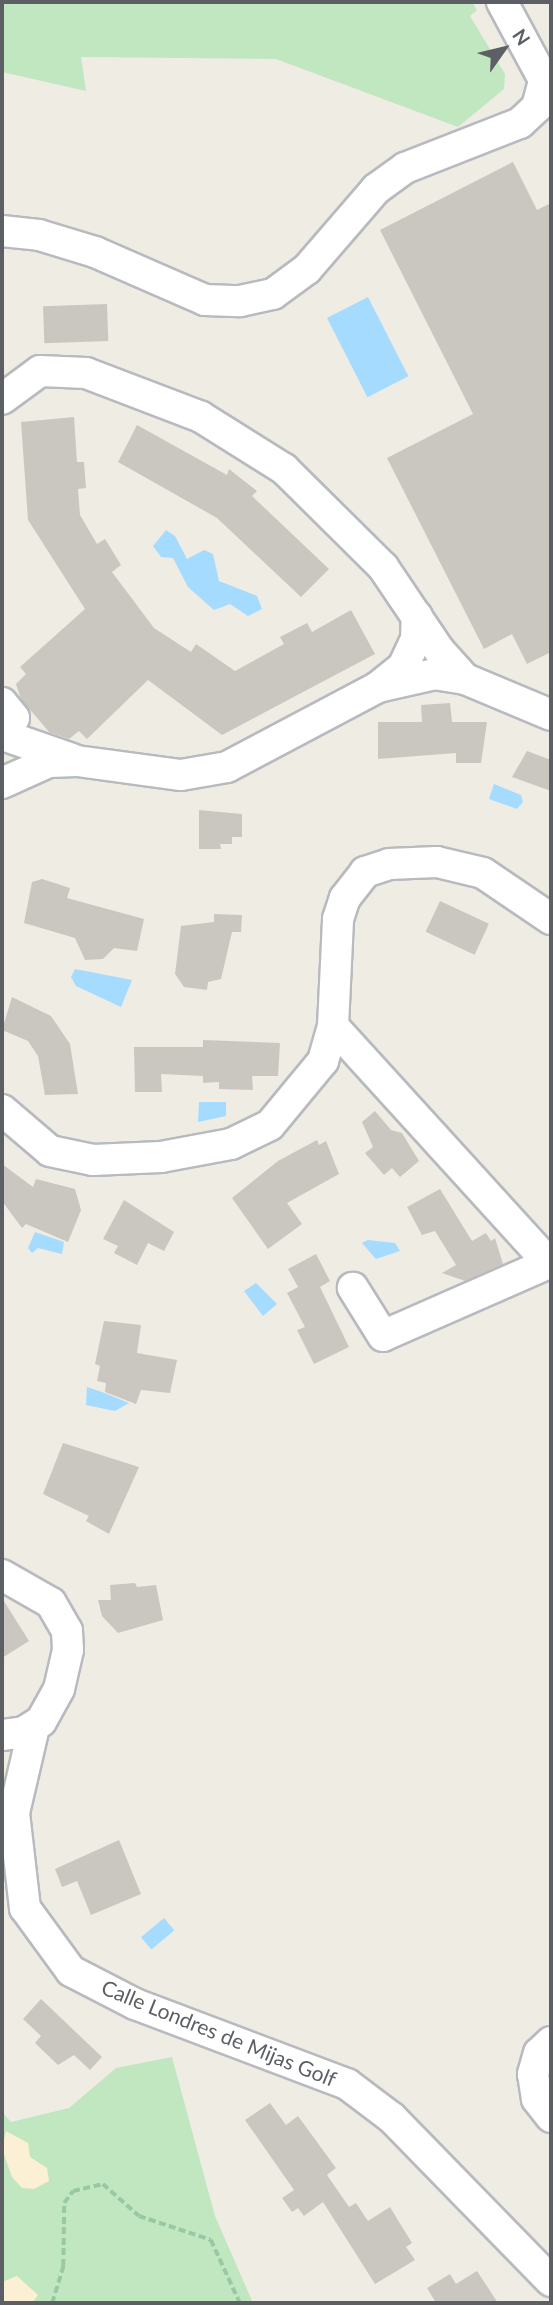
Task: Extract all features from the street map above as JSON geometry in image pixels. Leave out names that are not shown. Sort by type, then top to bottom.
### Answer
[{"type":"street","points":[[2,231],[39,235],[95,252],[205,300],[240,301],[273,294],[307,269],[376,189],[405,168],[520,123],[537,107],[544,80],[502,2]]},
{"type":"street","points":[[2,399],[40,371],[86,373],[201,416],[284,468],[340,520],[465,679]]},
{"type":"street","points":[[2,703],[14,719],[3,735],[77,761],[180,775],[227,767],[378,687],[407,660],[416,639],[417,617]]},
{"type":"street","points":[[378,687],[435,674],[465,679],[551,715]]},
{"type":"street","points":[[2,783],[30,768],[77,761]]},
{"type":"street","points":[[2,1110],[50,1151],[93,1160],[161,1157],[232,1144],[270,1125],[300,1095],[323,1061],[332,1026],[338,919],[345,898],[365,872],[389,864],[437,862],[483,873],[551,919]]},
{"type":"street","points":[[332,1026],[549,1264],[383,1336],[353,1288]]},
{"type":"street","points":[[2,1575],[51,1603],[67,1631],[60,1689],[34,1727],[2,1735]]},
{"type":"street","name":"Calle Londres de Mijas Golf","points":[[34,1727],[13,1813],[25,1908],[71,1971],[135,2004],[347,2084],[392,2118],[551,2281]]},
{"type":"street","points":[[2,1786],[13,1813]]},
{"type":"street","points":[[551,2042],[539,2053],[533,2074],[537,2099],[551,2117]]},
{"type":"path","points":[[52,2303],[63,2266],[64,2203],[87,2184],[103,2184],[139,2216],[211,2240],[240,2303]]},
{"type":"green space","points":[[2,2],[472,2],[477,10],[470,16],[505,74],[504,89],[458,127],[276,59],[81,57],[86,91],[2,72]]},
{"type":"green space","points":[[172,2057],[215,2216],[253,2303],[2,2303],[2,2112],[11,2122],[69,2108],[116,2068]]},
{"type":"sand","points":[[6,2131],[28,2143],[30,2157],[47,2168],[49,2181],[34,2189],[22,2188],[12,2177],[2,2149]]},
{"type":"sand","points":[[17,2276],[38,2295],[32,2303],[2,2303],[2,2282]]},
{"type":"water","points":[[368,297],[408,376],[367,397],[327,318]]},
{"type":"water","points":[[166,530],[175,536],[187,559],[204,550],[213,554],[219,581],[257,596],[262,609],[248,616],[230,604],[214,610],[188,587],[173,558],[161,557],[153,546]]},
{"type":"water","points":[[494,784],[521,795],[523,802],[517,809],[489,799]]},
{"type":"water","points":[[75,969],[132,980],[121,1007],[76,986],[71,977]]},
{"type":"water","points":[[199,1102],[226,1102],[226,1116],[198,1122]]},
{"type":"water","points":[[35,1232],[64,1242],[62,1254],[38,1248],[32,1253],[28,1248]]},
{"type":"water","points":[[368,1240],[395,1243],[400,1251],[376,1259],[362,1243]]},
{"type":"water","points":[[256,1283],[277,1304],[263,1316],[244,1291]]},
{"type":"water","points":[[87,1387],[129,1403],[115,1411],[86,1405]]},
{"type":"water","points":[[164,1918],[174,1930],[151,1950],[141,1937]]},
{"type":"building","points":[[513,162],[537,210],[551,203],[551,652],[527,664],[512,634],[484,649],[387,458],[473,414],[380,230]]},
{"type":"building","points":[[107,304],[108,341],[44,343],[43,306]]},
{"type":"building","points":[[74,417],[77,462],[84,462],[86,488],[78,489],[80,515],[97,544],[105,539],[121,565],[112,572],[154,628],[191,652],[196,644],[235,671],[284,644],[280,637],[307,623],[312,632],[351,610],[375,654],[222,735],[148,680],[87,739],[79,731],[69,739],[49,732],[21,699],[16,684],[26,674],[20,667],[85,609],[28,520],[21,422]]},
{"type":"building","points":[[137,425],[227,475],[229,469],[257,491],[252,496],[329,569],[301,597],[217,518],[118,462]]},
{"type":"building","points":[[450,703],[452,722],[487,722],[481,763],[456,763],[456,753],[378,759],[378,722],[422,722],[421,705]]},
{"type":"building","points":[[527,751],[551,760],[551,791],[512,777]]},
{"type":"building","points":[[199,810],[242,814],[242,837],[232,837],[232,844],[220,844],[221,849],[199,849]]},
{"type":"building","points":[[42,879],[70,888],[67,898],[144,919],[137,951],[114,948],[103,959],[85,960],[75,938],[24,923],[32,882]]},
{"type":"building","points":[[440,901],[489,924],[475,955],[426,932]]},
{"type":"building","points":[[214,914],[242,915],[241,932],[232,932],[221,979],[208,982],[207,990],[184,987],[175,974],[181,926],[214,922]]},
{"type":"building","points":[[12,997],[51,1016],[70,1044],[78,1094],[45,1095],[38,1056],[28,1041],[2,1030]]},
{"type":"building","points":[[203,1040],[280,1043],[278,1076],[252,1076],[253,1090],[219,1089],[219,1082],[203,1083],[203,1076],[161,1074],[162,1092],[135,1092],[134,1047],[203,1047]]},
{"type":"building","points":[[375,1111],[391,1130],[402,1133],[419,1161],[400,1177],[392,1168],[384,1175],[365,1153],[373,1147],[362,1122]]},
{"type":"building","points":[[317,1140],[319,1145],[326,1141],[339,1174],[287,1203],[302,1224],[268,1249],[232,1198],[278,1161]]},
{"type":"building","points":[[2,1164],[33,1187],[36,1179],[75,1189],[81,1210],[68,1242],[26,1224],[22,1228],[2,1201]]},
{"type":"building","points":[[440,1189],[472,1241],[486,1233],[491,1241],[495,1238],[503,1264],[465,1281],[442,1273],[456,1265],[435,1231],[422,1235],[407,1207]]},
{"type":"building","points":[[124,1200],[174,1232],[164,1251],[148,1243],[137,1265],[114,1253],[118,1246],[103,1239]]},
{"type":"building","points":[[316,1254],[330,1281],[320,1287],[349,1347],[314,1364],[297,1330],[305,1327],[287,1293],[298,1287],[288,1269]]},
{"type":"building","points":[[104,1321],[141,1325],[137,1353],[177,1360],[170,1393],[141,1390],[136,1404],[105,1392],[106,1383],[97,1381],[100,1366],[95,1364]]},
{"type":"building","points":[[63,1443],[139,1467],[109,1534],[86,1521],[89,1516],[43,1494]]},
{"type":"building","points":[[135,1583],[137,1587],[156,1585],[163,1620],[118,1633],[102,1616],[98,1600],[111,1600],[110,1585]]},
{"type":"building","points":[[2,1598],[29,1641],[2,1658]]},
{"type":"building","points":[[119,1840],[141,1894],[91,1915],[77,1881],[62,1887],[55,1869]]},
{"type":"building","points":[[41,1999],[102,2057],[90,2070],[74,2055],[58,2065],[35,2043],[41,2036],[23,2019]]},
{"type":"building","points":[[270,2103],[286,2125],[298,2116],[336,2168],[327,2175],[349,2207],[356,2203],[368,2221],[390,2207],[412,2243],[406,2247],[415,2260],[375,2284],[323,2202],[304,2216],[298,2208],[292,2212],[282,2198],[294,2190],[245,2120]]},
{"type":"building","points":[[477,2271],[498,2303],[436,2303],[427,2288],[450,2274],[456,2284]]}]
